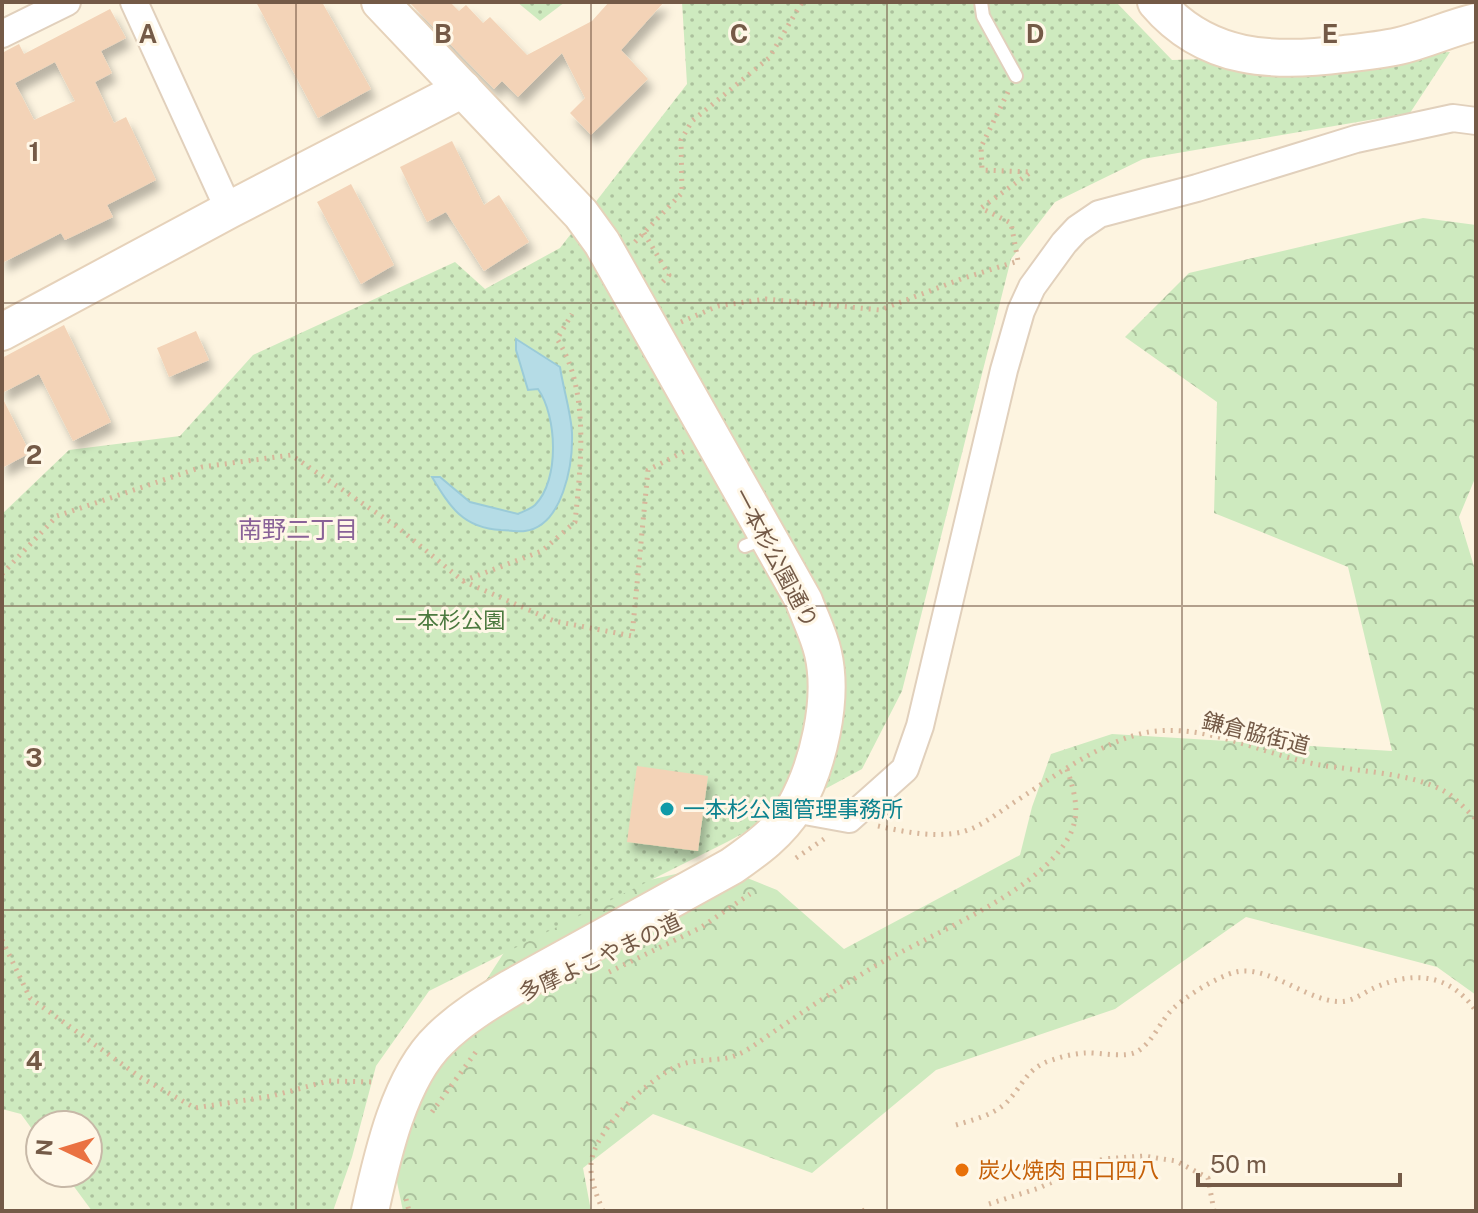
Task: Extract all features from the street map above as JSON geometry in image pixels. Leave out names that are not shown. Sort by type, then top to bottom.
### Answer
[{"type":"street","points":[[2,34],[67,2]]},
{"type":"street","points":[[134,2],[229,210]]},
{"type":"street","name":"一本杉公園通り","points":[[370,1211],[381,1161],[409,1084],[424,1057],[439,1039],[511,988],[732,866],[759,847],[794,809],[821,739],[826,706],[824,654],[804,601],[756,541],[602,243],[581,214],[380,2]]},
{"type":"street","points":[[1156,2],[1176,21],[1207,42],[1245,55],[1276,59],[1314,58],[1385,49],[1476,22]]},
{"type":"street","points":[[2,332],[463,89]]},
{"type":"street","points":[[794,809],[849,819],[905,769],[950,605],[1016,328],[1032,287],[1077,229],[1114,208],[1197,188],[1356,139],[1453,118],[1476,121]]},
{"type":"lane","points":[[981,2],[983,16],[1016,76]]},
{"type":"path","points":[[635,243],[682,193],[681,140],[692,121],[769,58],[802,2]]},
{"type":"path","points":[[1016,76],[981,147],[982,170],[1031,172],[981,208],[1011,223],[1018,261]]},
{"type":"path","points":[[644,233],[669,275],[651,293]]},
{"type":"path","points":[[696,314],[718,306],[766,299],[880,310],[1064,243]]},
{"type":"path","points":[[463,581],[542,551],[575,522],[582,455],[575,379],[568,355],[557,339],[572,314]]},
{"type":"path","points":[[2,574],[57,516],[202,467],[291,455],[396,526],[463,581],[554,621],[632,636],[648,470],[695,446]]},
{"type":"path","name":"鎌倉脇街道","points":[[849,819],[914,833],[966,831],[1107,746],[1149,732],[1207,735],[1296,760],[1381,773],[1434,787],[1452,796],[1476,819]]},
{"type":"path","points":[[603,1211],[594,1186],[591,1163],[608,1128],[632,1099],[652,1081],[680,1064],[738,1055],[870,969],[964,920],[1030,878],[1054,857],[1072,829],[1077,801],[1067,769]]},
{"type":"path","points":[[787,866],[849,819]]},
{"type":"path","name":"多摩よこやまの道","points":[[602,975],[700,928],[759,889]]},
{"type":"path","points":[[2,940],[30,998],[140,1077],[195,1108],[272,1096],[328,1081],[385,1082]]},
{"type":"path","points":[[956,1125],[998,1109],[1008,1101],[1030,1071],[1046,1062],[1084,1053],[1134,1054],[1147,1045],[1170,1011],[1226,975],[1240,971],[1257,972],[1330,1001],[1345,1002],[1387,983],[1408,978],[1430,978],[1452,985],[1476,1011]]},
{"type":"path","points":[[424,1124],[486,1040]]},
{"type":"path","points":[[989,1204],[1039,1188],[1103,1159],[1144,1156],[1176,1161],[1208,1178],[1214,1211]]},
{"type":"path","points":[[405,1194],[409,1211]]},
{"type":"green space","points":[[517,2],[565,2],[540,21]]},
{"type":"green space","name":"一本杉公園","points":[[682,2],[1116,2],[1172,60],[1450,52],[1410,113],[1143,159],[1055,202],[1011,259],[902,691],[862,769],[727,842],[429,991],[376,1066],[352,1157],[333,1211],[92,1211],[76,1189],[104,1189],[104,1109],[24,1109],[24,1118],[21,1114],[2,1109],[2,514],[69,450],[180,436],[253,355],[455,262],[485,289],[560,248],[687,84]]},
{"type":"green space","points":[[1423,218],[1476,225],[1476,476],[1459,517],[1476,573],[1476,995],[1437,967],[1246,917],[1115,1009],[936,1070],[812,1173],[653,1114],[583,1168],[591,1211],[403,1211],[393,1163],[414,1092],[516,934],[597,892],[715,865],[777,890],[844,949],[1020,855],[1032,807],[1051,754],[1112,734],[1392,751],[1348,567],[1214,513],[1217,402],[1125,337],[1189,273]]},
{"type":"water","points":[[516,339],[560,367],[572,433],[568,476],[557,506],[538,527],[522,531],[488,528],[467,520],[445,498],[432,477],[440,477],[470,502],[518,514],[533,506],[543,494],[552,464],[552,431],[538,389],[528,390],[516,350]]},
{"type":"building","points":[[256,2],[322,2],[371,89],[318,118]]},
{"type":"building","points":[[409,2],[450,2],[459,11],[466,5],[483,23],[490,17],[527,55],[592,21],[609,2],[664,2],[621,50],[648,79],[591,135],[570,113],[585,98],[562,53],[518,97],[502,81],[494,89]]},
{"type":"building","points":[[110,9],[126,38],[101,51],[112,73],[95,82],[114,123],[126,117],[156,180],[107,205],[113,217],[65,240],[61,233],[2,263],[2,53],[19,44],[24,54]],"holes":[[[55,62],[75,101],[34,120],[15,83]]]},
{"type":"building","points":[[452,141],[484,205],[499,195],[529,242],[484,271],[446,212],[427,222],[400,167]]},
{"type":"building","points":[[351,184],[394,265],[361,284],[317,202]]},
{"type":"building","points":[[64,325],[111,422],[73,441],[39,374],[2,393],[2,358]]},
{"type":"building","points":[[196,331],[209,360],[169,377],[157,348]]},
{"type":"building","points":[[2,397],[30,453],[2,468]]},
{"type":"building","name":"一本杉公園管理事務所","points":[[637,766],[708,776],[698,851],[627,842]]},
{"type":"place","name":"一本杉公園管理事務所","points":[[667,809]]},
{"type":"place","name":"炭火焼肉 田口四八","points":[[962,1170]]},
{"type":"district","name":"南野二丁目","points":[[298,529]]}]
